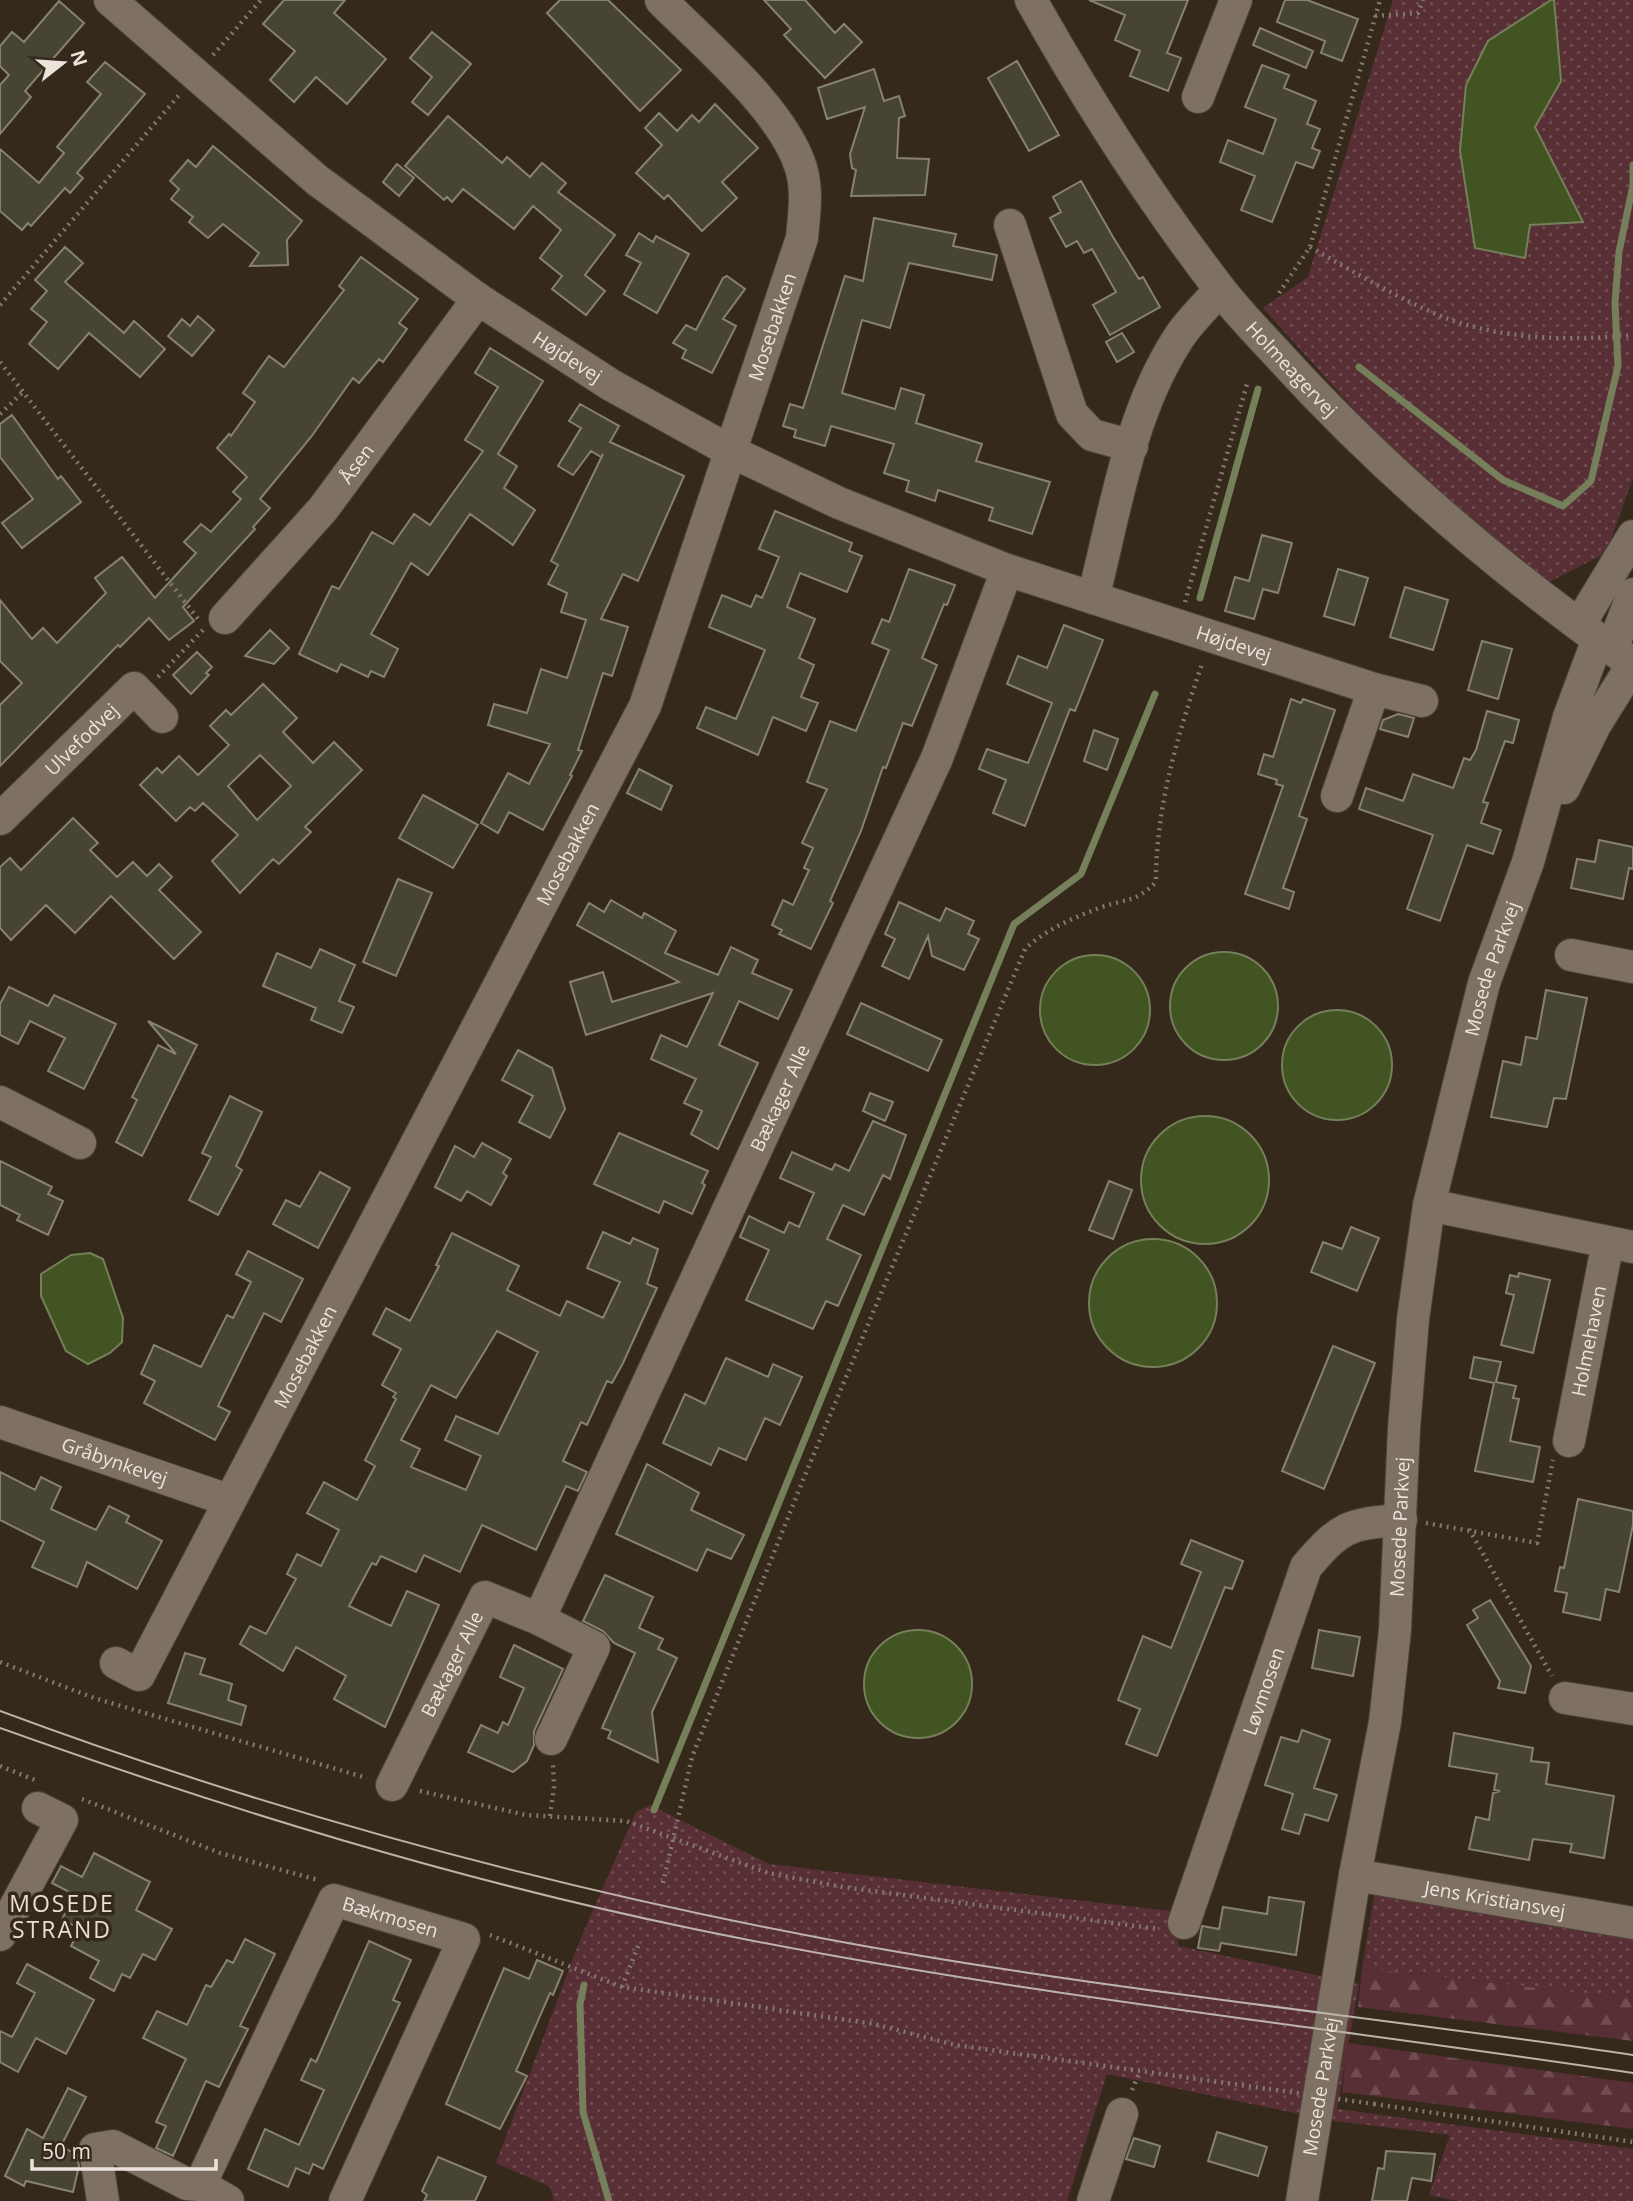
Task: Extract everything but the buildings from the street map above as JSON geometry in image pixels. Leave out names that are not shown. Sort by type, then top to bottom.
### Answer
[{"type":"street","name":"Højdevej","points":[[110,0],[317,180],[478,299],[611,386],[732,452],[839,502],[1007,570],[1211,638],[1374,689],[1422,701]]},
{"type":"street","name":"Mosebakken","points":[[116,1663],[139,1675],[228,1500],[645,706],[732,452],[802,238],[805,205],[802,171],[792,144],[773,115],[661,0]]},
{"type":"street","name":"Holmeagervej","points":[[1031,0],[1076,79],[1133,168],[1220,290],[1324,405],[1413,492],[1487,556],[1611,648]]},
{"type":"street","points":[[1198,97],[1236,0]]},
{"type":"street","points":[[1010,225],[1072,415],[1092,435],[1132,446]]},
{"type":"street","points":[[1093,598],[1132,446],[1150,394],[1178,339],[1220,290]]},
{"type":"street","name":"Åsen","points":[[215,623],[323,509],[478,299]]},
{"type":"street","name":"Mosede Parkvej","points":[[1528,862],[1595,725],[1633,536]]},
{"type":"street","name":"Bækager Alle","points":[[539,1619],[937,758],[1007,570]]},
{"type":"street","name":"Mosede Parkvej","points":[[1303,2201],[1355,1875],[1385,1722],[1412,1333],[1429,1205],[1484,983],[1528,862],[1569,717],[1611,648],[1633,594]]},
{"type":"street","name":"Ulvefodvej","points":[[0,819],[134,688],[162,717]]},
{"type":"street","points":[[1337,796],[1374,689]]},
{"type":"street","points":[[1571,954],[1633,967]]},
{"type":"street","points":[[0,1102],[80,1143]]},
{"type":"street","name":"Holmehaven","points":[[1429,1205],[1621,1244],[1569,1441]]},
{"type":"street","name":"Gråbynkevej","points":[[0,1422],[228,1500]]},
{"type":"street","name":"Løvmosen","points":[[1184,1923],[1306,1567],[1332,1537],[1357,1524],[1401,1520]]},
{"type":"street","name":"Bækager Alle","points":[[392,1785],[485,1597],[539,1619],[594,1647],[551,1739]]},
{"type":"street","points":[[1565,1698],[1633,1709]]},
{"type":"street","points":[[0,1935],[62,1820],[38,1795]]},
{"type":"street","name":"Jens Kristiansvej","points":[[1355,1875],[1633,1923]]},
{"type":"street","name":"Bækmosen","points":[[200,2185],[334,1900],[464,1939],[345,2201]]},
{"type":"street","points":[[1093,2201],[1122,2114]]},
{"type":"street","points":[[103,2201],[96,2149],[113,2146],[187,2184],[200,2185],[228,2201]]},
{"type":"path","points":[[0,305],[261,0]]},
{"type":"path","points":[[1279,293],[1310,247],[1380,0]]},
{"type":"path","points":[[1375,16],[1418,13],[1423,0]]},
{"type":"path","points":[[1310,247],[1382,288],[1445,318],[1497,331],[1552,339],[1633,335]]},
{"type":"path","points":[[0,362],[215,623],[154,681],[134,688]]},
{"type":"path","points":[[1178,626],[1247,384]]},
{"type":"path","points":[[0,414],[23,392]]},
{"type":"path","points":[[663,1883],[692,1757],[803,1480],[1025,949],[1041,934],[1103,907],[1140,897],[1156,882],[1163,798],[1177,738],[1211,638]]},
{"type":"path","points":[[1401,1520],[1469,1528],[1537,1543],[1551,1461],[1569,1441]]},
{"type":"path","points":[[1469,1528],[1565,1698]]},
{"type":"path","points":[[0,1662],[107,1702],[392,1785],[526,1815],[626,1821],[768,1873],[843,1887],[1135,1927],[1173,1930],[1184,1923]]},
{"type":"path","points":[[550,1816],[554,1787],[551,1739]]},
{"type":"path","points":[[0,1766],[38,1795]]},
{"type":"path","points":[[75,1796],[220,1853],[326,1882]]},
{"type":"path","points":[[487,1933],[622,1987],[874,2024],[955,2045],[1633,2142]]},
{"type":"path","points":[[622,1987],[639,1944]]},
{"type":"green space","points":[[1393,0],[1633,0],[1633,478],[1606,553],[1545,584],[1422,485],[1263,308],[1308,277]]},
{"type":"green space","points":[[650,1805],[769,1864],[1170,1911],[1179,1946],[1359,1984],[1337,2109],[1633,2149],[1633,2201],[1457,2201],[1429,2195],[1450,2135],[1334,2121],[1107,2074],[1067,2201],[554,2201],[550,2187],[496,2163],[580,1940],[636,1812]]},
{"type":"green space","points":[[1375,1891],[1633,1938],[1633,1999],[1362,1968]]},
{"type":"green space","points":[[1362,1968],[1633,1999],[1633,2041],[1358,2007]]},
{"type":"green space","points":[[1347,2043],[1633,2083],[1633,2129],[1342,2092]]},
{"type":"shaded area","points":[[1554,0],[1561,81],[1535,127],[1583,222],[1530,225],[1525,258],[1475,248],[1460,151],[1466,85],[1488,41]]},
{"type":"shaded area","points":[[1224,952],[1245,956],[1262,968],[1274,985],[1278,1006],[1274,1027],[1262,1044],[1245,1056],[1224,1060],[1203,1056],[1186,1044],[1174,1027],[1170,1006],[1174,985],[1186,968],[1203,956]]},
{"type":"shaded area","points":[[1095,955],[1116,959],[1134,971],[1146,989],[1150,1010],[1146,1031],[1134,1049],[1116,1061],[1095,1065],[1074,1061],[1056,1049],[1044,1031],[1040,1010],[1044,989],[1056,971],[1074,959]]},
{"type":"shaded area","points":[[1337,1010],[1358,1014],[1376,1026],[1388,1044],[1392,1065],[1388,1086],[1376,1104],[1358,1116],[1337,1120],[1316,1116],[1298,1104],[1286,1086],[1282,1065],[1286,1044],[1298,1026],[1316,1014]]},
{"type":"shaded area","points":[[1205,1116],[1229,1121],[1250,1135],[1264,1156],[1269,1180],[1264,1204],[1250,1225],[1229,1239],[1205,1244],[1181,1239],[1160,1225],[1146,1204],[1141,1180],[1146,1156],[1160,1135],[1181,1121]]},
{"type":"shaded area","points":[[1153,1239],[1177,1244],[1198,1258],[1212,1279],[1217,1303],[1212,1327],[1198,1348],[1177,1362],[1153,1367],[1129,1362],[1108,1348],[1094,1327],[1089,1303],[1094,1279],[1108,1258],[1129,1244]]},
{"type":"shaded area","points":[[90,1253],[103,1259],[123,1318],[122,1342],[110,1353],[88,1364],[66,1351],[41,1296],[41,1274],[71,1255]]},
{"type":"shaded area","points":[[918,1630],[939,1634],[956,1646],[968,1663],[972,1684],[968,1705],[956,1722],[939,1734],[918,1738],[897,1734],[880,1722],[868,1705],[864,1684],[868,1663],[880,1646],[897,1634]]},
{"type":"waterway","points":[[1359,367],[1503,480],[1563,506],[1591,481],[1618,366],[1615,303],[1619,252],[1633,185],[1633,165]]},
{"type":"waterway","points":[[1200,598],[1258,389]]},
{"type":"waterway","points":[[654,1810],[1014,924],[1081,874],[1155,694]]},
{"type":"waterway","points":[[584,1985],[580,2004],[583,2112],[609,2201]]},
{"type":"tram line","points":[[0,1711],[203,1781],[408,1843],[616,1895],[721,1918],[926,1957],[1027,1973],[1633,2055]]},
{"type":"tram line","points":[[0,1728],[171,1787],[343,1840],[517,1888],[694,1929],[927,1972],[1633,2073]]},
{"type":"district","name":"MOSEDE STRAND","points":[[62,1917]]}]
